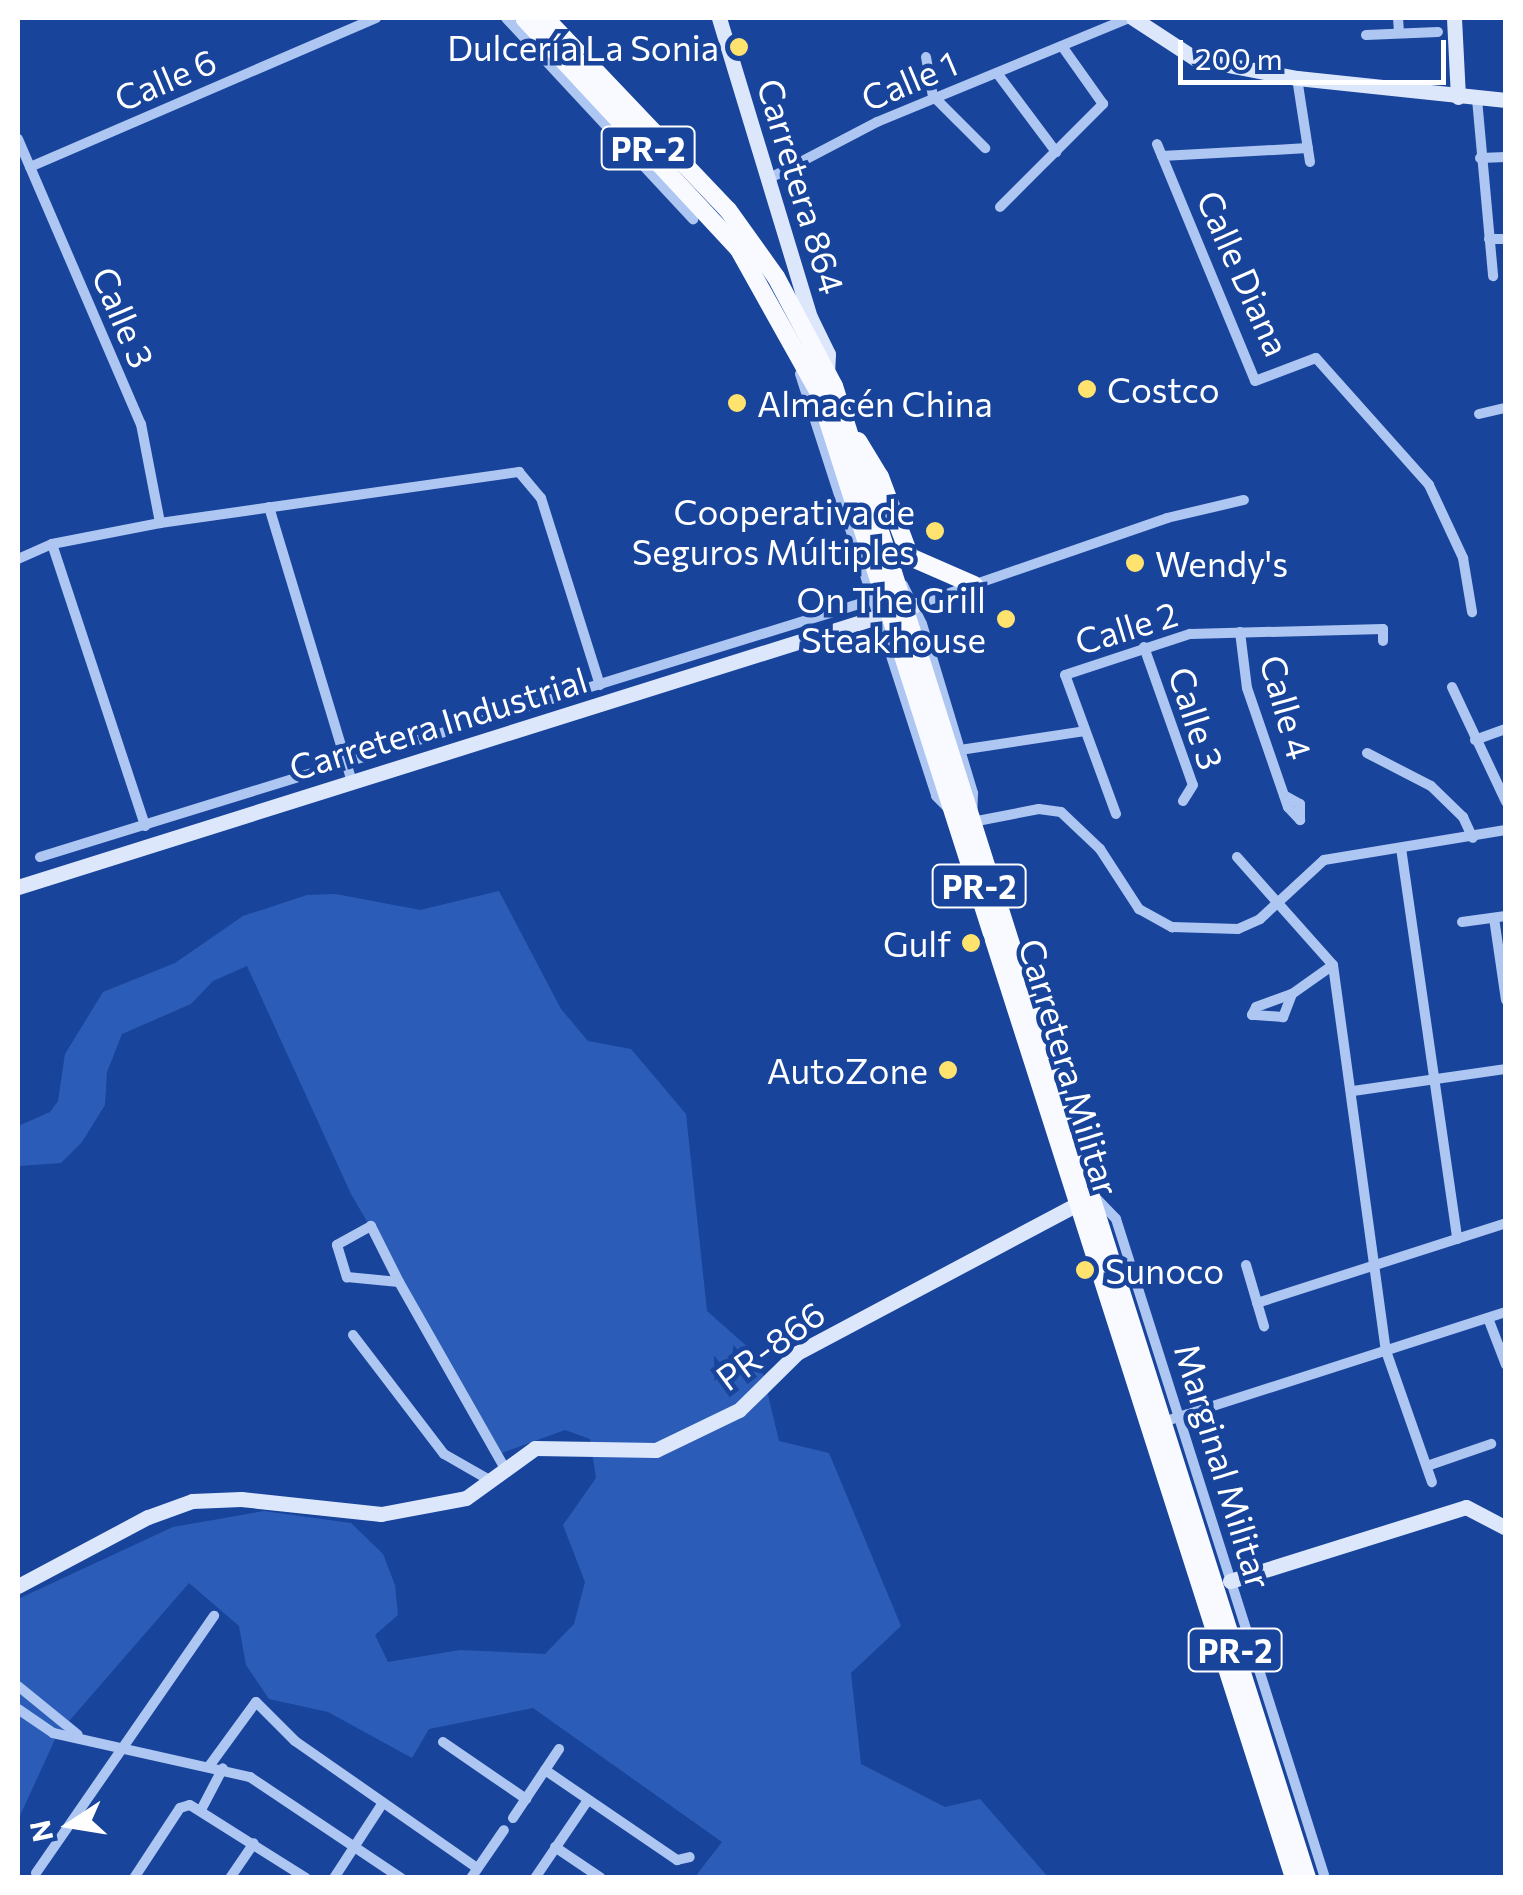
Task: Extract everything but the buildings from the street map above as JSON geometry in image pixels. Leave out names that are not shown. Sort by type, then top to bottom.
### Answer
[{"type":"main road","name":"Carretera Militar","points":[[524,18],[668,180],[770,282],[783,320],[834,431],[897,611],[1086,1198],[1223,1586],[1307,1878]]},
{"type":"main road","name":"Carretera Militar","points":[[545,18],[712,192],[827,371],[891,564],[897,611]]},
{"type":"main road","points":[[848,429],[880,477],[910,557],[974,585]]},
{"type":"main road","name":"Carretera Militar","points":[[1166,1421],[1294,1878]]},
{"type":"street","name":"Calle 6","points":[[30,167],[376,18]]},
{"type":"street","points":[[506,18],[668,180],[693,219]]},
{"type":"street","name":"Carretera 864","points":[[719,18],[795,264],[828,354],[827,371]]},
{"type":"street","points":[[1131,18],[1196,59],[1298,78],[1506,100]]},
{"type":"street","name":"Calle 1","points":[[770,178],[936,98],[1131,18]]},
{"type":"street","points":[[1398,18],[1399,33]]},
{"type":"street","points":[[1454,18],[1458,97]]},
{"type":"street","points":[[1366,35],[1438,32]]},
{"type":"street","points":[[1000,207],[1103,104],[1062,46]]},
{"type":"street","points":[[926,58],[936,98],[984,148]]},
{"type":"street","points":[[997,73],[1056,152]]},
{"type":"street","points":[[1298,78],[1310,162]]},
{"type":"street","points":[[1477,99],[1493,276]]},
{"type":"street","name":"Calle 3","points":[[18,139],[141,424],[160,523]]},
{"type":"street","points":[[1157,144],[1162,156]]},
{"type":"street","name":"Calle Diana","points":[[1308,148],[1162,156],[1255,381],[1316,358],[1429,485],[1463,558],[1472,612]]},
{"type":"street","points":[[1480,158],[1506,157]]},
{"type":"street","points":[[1488,239],[1506,239]]},
{"type":"street","points":[[770,282],[795,264]]},
{"type":"street","points":[[783,320],[872,600]]},
{"type":"street","points":[[1479,414],[1506,408]]},
{"type":"street","points":[[18,559],[52,544],[160,523],[519,472],[533,481],[600,685]]},
{"type":"street","points":[[897,611],[1167,518],[1244,500]]},
{"type":"street","points":[[269,507],[352,782]]},
{"type":"street","points":[[52,544],[146,826]]},
{"type":"street","points":[[940,596],[927,614],[927,641],[972,794],[965,820]]},
{"type":"street","points":[[40,857],[872,600],[897,611],[927,641]]},
{"type":"street","points":[[897,611],[936,796],[965,820],[1038,809],[1060,812],[1100,849],[1140,909],[1172,927],[1238,929],[1279,902],[1324,860],[1506,830]]},
{"type":"street","name":"Carretera Industrial","points":[[18,887],[897,611]]},
{"type":"street","name":"Calle 4","points":[[1240,632],[1247,688],[1284,795]]},
{"type":"street","name":"Calle 2","points":[[1085,731],[1065,674],[1144,647],[1190,634],[1383,635]]},
{"type":"street","name":"Calle 3","points":[[1144,647],[1193,785],[1183,801]]},
{"type":"street","points":[[1452,688],[1506,802]]},
{"type":"street","points":[[1475,740],[1506,728]]},
{"type":"street","points":[[960,750],[1085,731],[1116,814]]},
{"type":"street","points":[[1368,753],[1431,786],[1463,817],[1473,838]]},
{"type":"street","points":[[1401,848],[1457,1239]]},
{"type":"street","points":[[1237,857],[1333,965],[1386,1351],[1432,1482]]},
{"type":"street","points":[[1462,922],[1500,917],[1506,1000]]},
{"type":"street","points":[[1292,994],[1333,965]]},
{"type":"street","points":[[1353,1091],[1506,1070]]},
{"type":"street","name":"Marginal Militar","points":[[1086,1198],[1116,1219],[1166,1421],[1220,1546],[1223,1586],[1325,1878]]},
{"type":"street","name":"PR-866","points":[[18,1586],[148,1517],[192,1501],[240,1499],[382,1514],[466,1498],[486,1478],[535,1448],[656,1450],[739,1410],[798,1354],[1086,1198]]},
{"type":"street","points":[[1258,1303],[1506,1224]]},
{"type":"street","points":[[400,1282],[347,1277],[337,1246],[371,1226],[504,1465]]},
{"type":"street","points":[[1246,1265],[1264,1326]]},
{"type":"street","points":[[1166,1421],[1506,1312]]},
{"type":"street","points":[[1488,1318],[1506,1364]]},
{"type":"street","points":[[353,1335],[444,1454],[486,1478]]},
{"type":"street","points":[[1427,1466],[1491,1444]]},
{"type":"street","points":[[1220,1546],[1223,1586],[1466,1508],[1506,1528]]},
{"type":"street","points":[[36,1873],[214,1616]]},
{"type":"street","points":[[18,1686],[79,1736]]},
{"type":"street","points":[[18,1700],[64,1734]]},
{"type":"street","points":[[201,1810],[216,1766],[256,1702],[295,1741],[474,1873],[504,1830]]},
{"type":"street","points":[[18,1708],[64,1734],[216,1766],[250,1777],[401,1878]]},
{"type":"street","points":[[443,1742],[526,1799]]},
{"type":"street","points":[[513,1818],[559,1750]]},
{"type":"street","points":[[545,1770],[677,1860],[690,1857]]},
{"type":"street","points":[[535,1878],[588,1800]]},
{"type":"street","points":[[334,1878],[382,1804]]},
{"type":"street","points":[[134,1878],[180,1808],[201,1810],[306,1878]]},
{"type":"street","points":[[230,1878],[254,1842]]},
{"type":"street","points":[[556,1847],[601,1878]]},
{"type":"shaded area","points":[[499,891],[561,1009],[588,1041],[631,1049],[686,1114],[707,1311],[759,1357],[779,1441],[829,1453],[901,1626],[851,1673],[861,1764],[945,1807],[980,1799],[1048,1877],[695,1877],[722,1842],[533,1708],[429,1729],[412,1758],[328,1712],[269,1699],[246,1665],[239,1626],[189,1583],[57,1735],[18,1820],[18,1599],[173,1527],[264,1511],[351,1523],[383,1554],[395,1585],[398,1615],[375,1635],[388,1662],[460,1650],[545,1654],[574,1624],[585,1582],[563,1525],[596,1478],[590,1439],[565,1430],[502,1453],[351,1194],[247,966],[213,981],[191,1004],[122,1034],[107,1072],[105,1105],[82,1142],[61,1163],[18,1166],[18,1126],[50,1112],[58,1101],[65,1054],[103,992],[175,963],[243,916],[307,895],[336,894],[420,910]]},
{"type":"place","name":"Dulcería La Sonia","points":[[739,47]]},
{"type":"place","name":"Costco","points":[[1087,389]]},
{"type":"place","name":"Almacén China","points":[[737,403]]},
{"type":"place","name":"Cooperativa de Seguros Múltiples","points":[[935,531]]},
{"type":"place","name":"Wendy's","points":[[1135,563]]},
{"type":"place","name":"On The Grill Steakhouse","points":[[1006,619]]},
{"type":"place","name":"Gulf","points":[[971,943]]},
{"type":"place","name":"AutoZone","points":[[948,1070]]},
{"type":"place","name":"Sunoco","points":[[1085,1270]]}]
